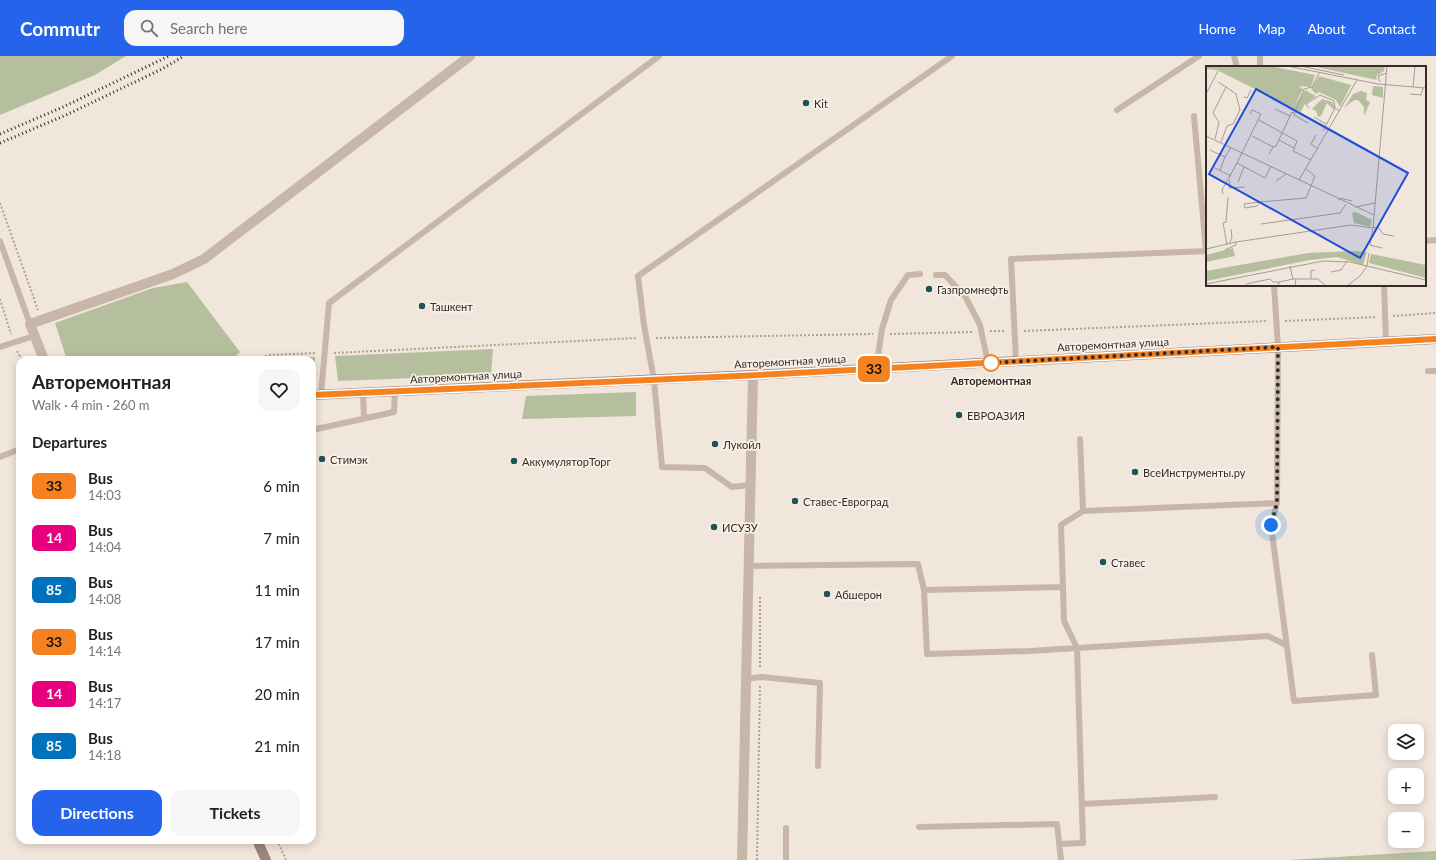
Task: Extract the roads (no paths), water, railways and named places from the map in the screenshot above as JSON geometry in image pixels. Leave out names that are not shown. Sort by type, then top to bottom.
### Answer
[{"type":"street","points":[[42,356],[30,324],[173,274],[204,259],[470,56]]},
{"type":"street","name":"Авторемонтная улица","points":[[317,395],[876,369],[1436,339]]},
{"type":"street","points":[[742,860],[753,375]]},
{"type":"street","points":[[259,844],[266,860]]},
{"type":"lane","points":[[317,395],[325,353],[329,303],[659,56]]},
{"type":"lane","points":[[750,485],[732,487],[705,468],[662,467],[654,380],[638,276],[951,56]]},
{"type":"lane","points":[[1117,110],[1198,56]]},
{"type":"lane","points":[[1234,56],[1237,66]]},
{"type":"lane","points":[[1016,361],[1011,259],[1206,251],[1194,116]]},
{"type":"lane","points":[[1426,241],[1436,240]]},
{"type":"lane","points":[[0,241],[30,324]]},
{"type":"lane","points":[[876,369],[881,334],[891,300],[908,275],[920,274]]},
{"type":"lane","points":[[936,275],[945,275],[965,296],[980,325],[988,363]]},
{"type":"lane","points":[[1274,286],[1278,347],[1277,503],[1271,525],[1294,701],[1376,695],[1372,655]]},
{"type":"lane","points":[[1384,286],[1386,342]]},
{"type":"lane","points":[[0,347],[34,336]]},
{"type":"lane","points":[[1428,371],[1436,370]]},
{"type":"lane","points":[[316,429],[394,412],[395,391]]},
{"type":"lane","points":[[363,393],[364,418]]},
{"type":"lane","points":[[1080,439],[1083,511]]},
{"type":"lane","points":[[0,457],[16,451]]},
{"type":"lane","points":[[1059,844],[1083,843],[1077,648],[1064,621],[1060,525],[1083,511],[1277,503]]},
{"type":"lane","points":[[748,566],[918,564],[924,590],[927,654],[1077,648],[1268,636],[1286,645]]},
{"type":"lane","points":[[924,590],[1063,587]]},
{"type":"lane","points":[[745,679],[760,677],[820,683],[818,766]]},
{"type":"lane","points":[[1083,804],[1215,798]]},
{"type":"lane","points":[[919,828],[1057,824],[1061,860]]},
{"type":"lane","points":[[786,828],[786,860]]},
{"type":"railway","points":[[0,134],[63,107],[169,56]]},
{"type":"railway","points":[[0,143],[66,115],[162,69],[184,56]]},
{"type":"place","name":"Kit","points":[[806,103]]},
{"type":"place","name":"Газпромнефть","points":[[929,289]]},
{"type":"place","name":"Ташкент","points":[[422,306]]},
{"type":"place","name":"Авторемонтная","points":[[991,363]]},
{"type":"place","name":"ЕВРОАЗИЯ","points":[[959,415]]},
{"type":"place","name":"Лукойл","points":[[715,444]]},
{"type":"place","name":"Стимэк","points":[[322,459]]},
{"type":"place","name":"АккумуляторТорг","points":[[514,461]]},
{"type":"place","name":"ВсеИнструменты.ру","points":[[1135,472]]},
{"type":"place","name":"Ставес-Евроград","points":[[795,501]]},
{"type":"place","name":"ИСУЗУ","points":[[714,527]]},
{"type":"place","name":"Ставес","points":[[1103,562]]},
{"type":"place","name":"Абшерон","points":[[827,594]]}]
